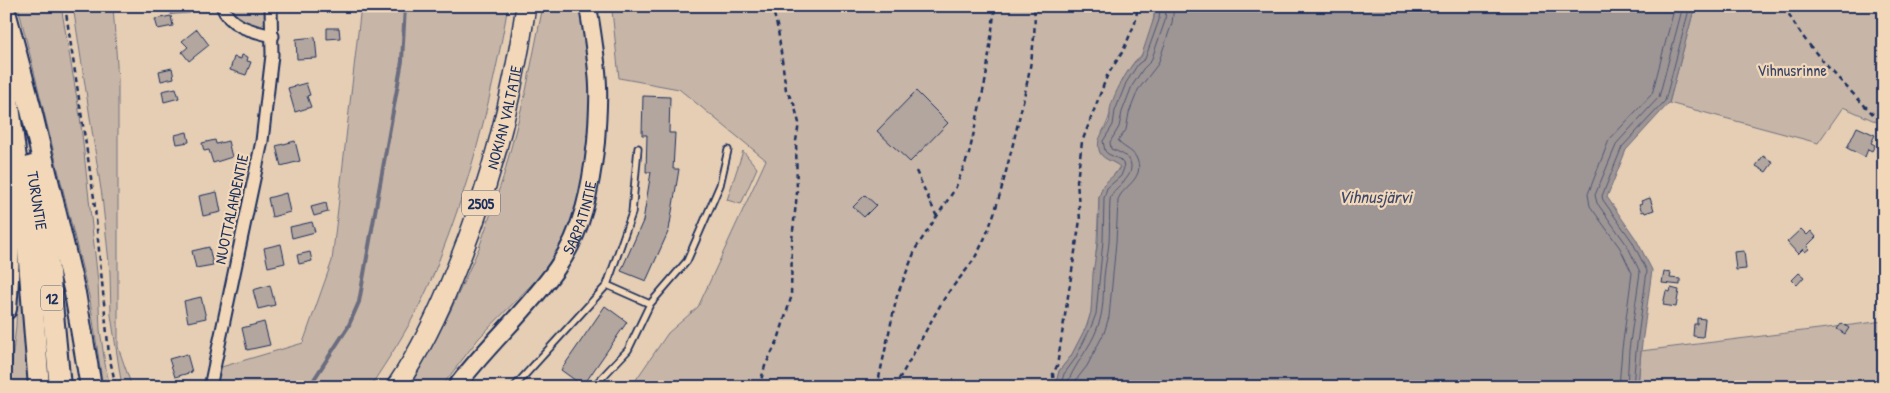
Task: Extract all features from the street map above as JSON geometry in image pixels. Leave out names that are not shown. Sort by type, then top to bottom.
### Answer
[{"type":"highway","name":"TURUNTIE","points":[[6,15],[47,264],[60,387]]},
{"type":"highway","points":[[6,15],[75,293],[91,387]]},
{"type":"highway","name":"TURUNTIE","points":[[6,84],[28,248],[38,387]]},
{"type":"highway","points":[[6,178],[8,223],[6,309]]},
{"type":"main road","name":"NOKIAN VALTATIE","points":[[396,387],[426,336],[446,294],[487,186],[504,127],[526,6]]},
{"type":"main road","name":"SARPATINTIE","points":[[456,387],[473,365],[532,301],[558,268],[574,240],[587,202],[593,169],[598,121],[598,86],[588,6]]},
{"type":"street","points":[[222,6],[231,21],[254,32],[272,36]]},
{"type":"street","name":"NUOTTALAHDENTIE","points":[[210,387],[262,142],[272,55],[271,6]]},
{"type":"lane","points":[[514,387],[607,285],[632,213],[638,148]]},
{"type":"lane","points":[[593,387],[628,350],[650,304],[687,261],[720,185],[728,150]]},
{"type":"lane","points":[[607,285],[650,304]]},
{"type":"path","points":[[65,6],[94,198],[109,355],[116,387]]},
{"type":"path","points":[[759,387],[765,366],[778,340],[791,298],[792,240],[797,193],[796,141],[799,123],[794,104],[786,90],[778,30],[772,6]]},
{"type":"path","points":[[877,387],[898,296],[916,248],[955,189],[969,154],[986,78],[995,6]]},
{"type":"path","points":[[894,387],[942,302],[978,253],[988,231],[1005,174],[1027,87],[1036,20],[1034,6]]},
{"type":"path","points":[[1054,387],[1053,374],[1057,366],[1080,220],[1077,181],[1082,142],[1108,76],[1123,51],[1135,23],[1138,6]]},
{"type":"path","points":[[1786,6],[1788,14],[1805,38],[1844,85],[1873,114]]},
{"type":"path","points":[[916,171],[938,217]]},
{"type":"green space","points":[[18,6],[61,6],[80,116],[98,282],[100,330],[110,387],[103,387],[90,300]]},
{"type":"green space","points":[[73,6],[113,6],[118,80],[118,347],[132,387],[122,387],[111,315],[110,272],[102,196]]},
{"type":"green space","points":[[229,6],[264,6],[265,23],[260,27],[246,23],[234,15]]},
{"type":"green space","points":[[361,6],[508,6],[496,69],[473,162],[426,293],[370,387],[214,387],[218,368],[303,343],[332,261]]},
{"type":"green space","points":[[543,6],[581,6],[592,86],[591,120],[582,196],[567,233],[542,274],[479,338],[441,387],[410,387],[450,312],[479,248],[503,178],[526,91]]},
{"type":"green space","points":[[633,6],[1155,6],[1145,49],[1129,69],[1117,93],[1102,132],[1105,158],[1120,166],[1099,197],[1091,312],[1087,325],[1071,356],[1059,371],[1055,387],[631,387],[668,333],[698,307],[766,160],[679,89],[619,78],[612,10]]},
{"type":"green space","name":"Vihnusrinne","points":[[1695,6],[1884,6],[1884,125],[1843,107],[1818,143],[1669,103]]},
{"type":"green space","points":[[743,151],[757,168],[741,204],[727,200]]},
{"type":"green space","points":[[18,268],[23,268],[31,387],[9,387],[16,326]]},
{"type":"green space","points":[[1884,321],[1884,387],[1638,387],[1641,351]]},
{"type":"water","name":"Vihnusjärvi","points":[[1155,6],[1695,6],[1669,103],[1626,150],[1607,197],[1636,239],[1652,270],[1638,387],[1055,387],[1059,371],[1071,356],[1087,325],[1091,312],[1093,273],[1098,241],[1099,197],[1103,185],[1120,167],[1102,156],[1098,146],[1099,142],[1109,122],[1111,104],[1118,89],[1131,66],[1141,57],[1154,18]]},
{"type":"building","points":[[171,6],[190,6],[190,13],[171,14]]},
{"type":"building","points":[[296,6],[316,6],[316,8],[296,10]]},
{"type":"building","points":[[171,16],[173,26],[158,29],[155,19]]},
{"type":"building","points":[[327,28],[339,28],[340,38],[327,39]]},
{"type":"building","points":[[197,29],[209,45],[189,61],[182,52],[188,47],[182,41]]},
{"type":"building","points":[[315,37],[317,58],[297,59],[296,39]]},
{"type":"building","points":[[242,55],[248,57],[247,61],[251,62],[246,75],[230,70],[234,57],[241,59]]},
{"type":"building","points":[[172,68],[174,78],[161,81],[159,71]]},
{"type":"building","points":[[306,83],[310,95],[307,96],[311,107],[295,112],[288,88]]},
{"type":"building","points":[[176,88],[179,98],[164,102],[162,91]]},
{"type":"building","points":[[916,91],[948,123],[910,162],[877,131]]},
{"type":"building","points":[[643,96],[670,97],[669,133],[675,133],[673,169],[679,169],[669,230],[646,281],[621,271],[643,221],[651,172],[646,172],[647,135],[642,135]]},
{"type":"building","points":[[1857,127],[1875,135],[1871,143],[1875,145],[1872,151],[1868,149],[1865,157],[1847,148]]},
{"type":"building","points":[[187,132],[189,142],[177,144],[175,135]]},
{"type":"building","points":[[215,140],[216,144],[228,141],[232,157],[213,163],[209,150],[204,151],[202,143]]},
{"type":"building","points":[[295,141],[300,161],[281,166],[276,146]]},
{"type":"building","points":[[1763,156],[1773,162],[1766,172],[1756,166]]},
{"type":"building","points":[[217,192],[221,212],[203,216],[199,196]]},
{"type":"building","points":[[286,193],[290,212],[272,217],[268,198]]},
{"type":"building","points":[[865,195],[876,205],[864,217],[853,207]]},
{"type":"building","points":[[1650,198],[1654,210],[1642,212],[1639,204],[1642,203],[1641,201]]},
{"type":"building","points":[[326,203],[328,212],[314,216],[311,207]]},
{"type":"building","points":[[312,222],[315,232],[292,238],[290,227]]},
{"type":"building","points":[[1801,229],[1807,235],[1811,231],[1816,237],[1807,246],[1809,249],[1805,252],[1803,249],[1798,254],[1787,242]]},
{"type":"building","points":[[281,244],[285,263],[268,267],[264,248]]},
{"type":"building","points":[[209,247],[213,265],[196,268],[192,251]]},
{"type":"building","points":[[1744,251],[1746,269],[1736,270],[1734,252]]},
{"type":"building","points":[[310,252],[312,261],[299,264],[297,255]]},
{"type":"building","points":[[1664,272],[1671,273],[1670,278],[1680,279],[1680,285],[1662,283]]},
{"type":"building","points":[[1799,273],[1804,277],[1797,285],[1792,280]]},
{"type":"building","points":[[270,285],[275,305],[258,309],[253,290]]},
{"type":"building","points":[[1671,288],[1679,290],[1676,307],[1663,305],[1666,291],[1670,292]]},
{"type":"building","points":[[201,297],[206,318],[188,322],[184,301]]},
{"type":"building","points":[[605,306],[627,322],[583,386],[561,370]]},
{"type":"building","points":[[1697,318],[1705,319],[1703,337],[1693,336],[1694,324],[1697,324]]},
{"type":"building","points":[[264,322],[270,345],[247,350],[242,328]]},
{"type":"building","points":[[1842,323],[1849,328],[1845,334],[1837,329]]},
{"type":"building","points":[[187,354],[192,372],[175,377],[169,359]]},
{"type":"waterway","points":[[309,387],[348,327],[359,302],[402,61],[405,6]]}]
